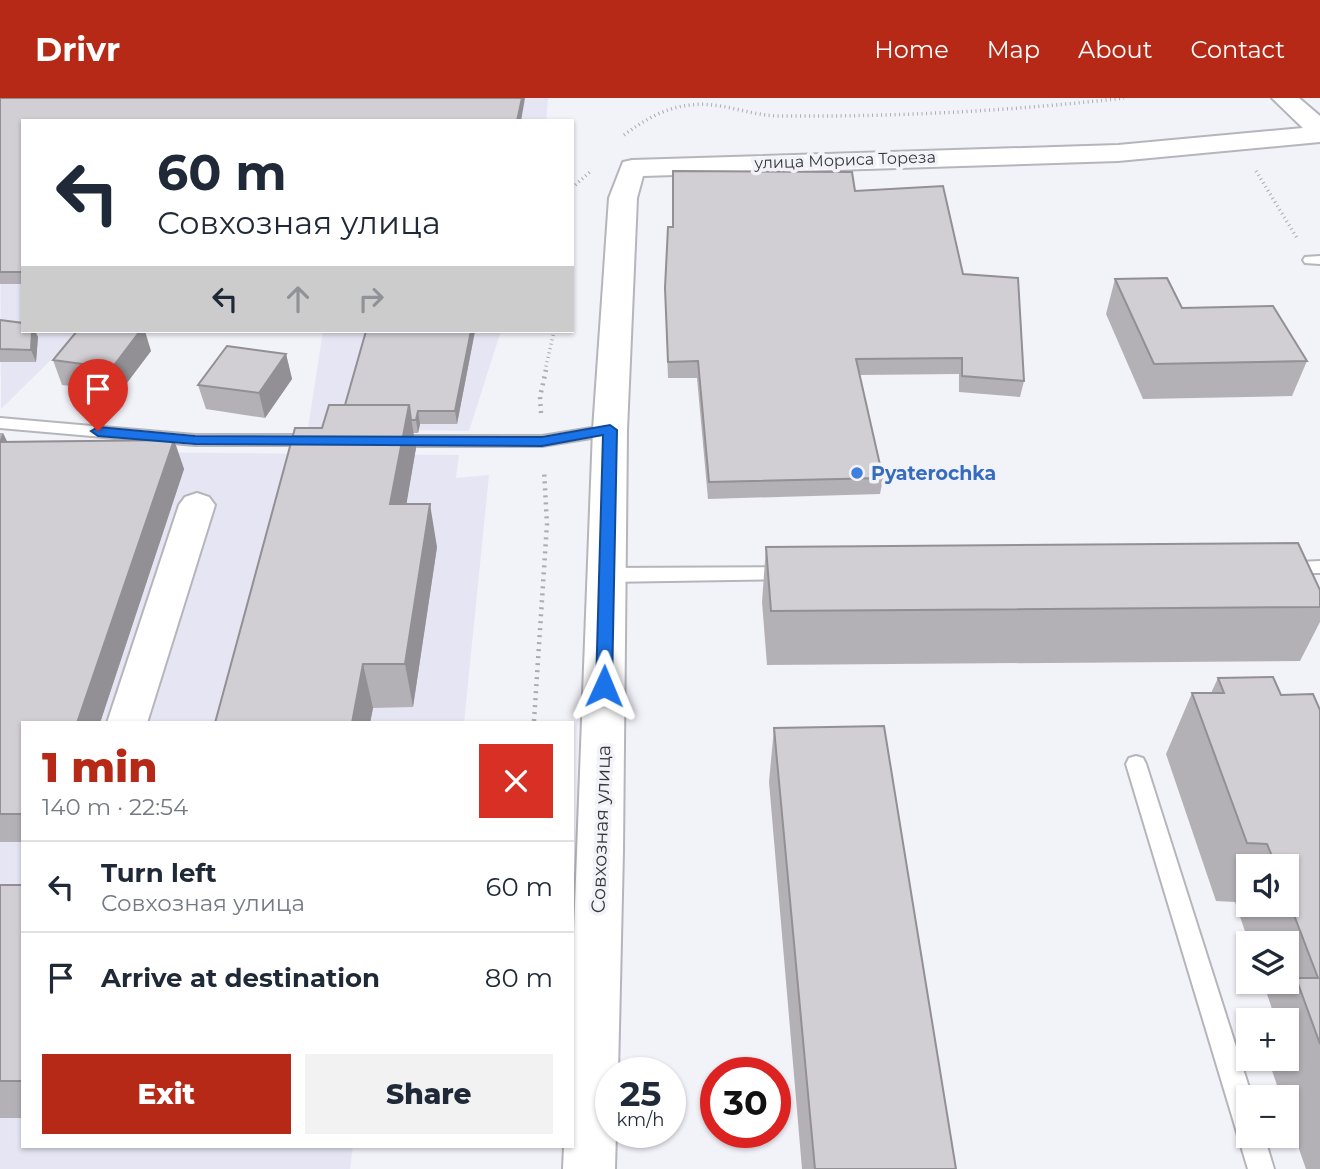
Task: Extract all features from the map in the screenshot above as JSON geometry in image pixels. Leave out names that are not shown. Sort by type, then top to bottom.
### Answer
[{"type":"street","points":[[1284,98],[1320,131]]},
{"type":"street","name":"улица Мориса Тореза","points":[[610,430],[624,198],[632,168],[1118,153],[1239,143],[1320,131]]},
{"type":"street","name":"Совхозная улица","points":[[589,1169],[587,852],[606,575],[610,430]]},
{"type":"street","points":[[128,721],[197,505]]},
{"type":"lane","points":[[0,423],[195,440],[334,440]]},
{"type":"lane","points":[[376,440],[542,441],[610,430]]},
{"type":"lane","points":[[1264,568],[1320,567]]},
{"type":"lane","points":[[606,575],[816,573]]},
{"type":"lane","points":[[1136,764],[1236,1087]]},
{"type":"lane","points":[[1255,1148],[1261,1169]]},
{"type":"path","points":[[620,138],[639,123],[675,107],[698,104],[775,117],[1044,108],[1124,98]]},
{"type":"path","points":[[1239,143],[1315,260]]},
{"type":"path","points":[[574,186],[596,166]]},
{"type":"path","points":[[534,721],[547,524],[541,397],[554,333]]},
{"type":"shaded area","points":[[0,98],[548,98],[546,119],[21,119],[21,333],[78,333],[1,409]]},
{"type":"shaded area","points":[[323,333],[500,333],[469,431],[308,428]]},
{"type":"shaded area","points":[[0,441],[91,452],[459,455],[456,478],[489,475],[464,721],[21,721],[21,1148],[353,1148],[350,1169],[0,1169]]},
{"type":"building","points":[[0,98],[522,98],[517,119],[21,119],[21,272],[0,272]]},
{"type":"building","points":[[673,171],[852,172],[855,191],[943,186],[963,274],[1018,278],[1024,381],[962,376],[962,358],[856,359],[883,478],[709,482],[698,361],[668,362],[665,288],[668,227],[673,227]]},
{"type":"building","points":[[1167,278],[1182,308],[1273,306],[1307,361],[1154,364],[1115,279]]},
{"type":"building","points":[[0,320],[21,323],[21,333],[32,333],[31,350],[0,349]]},
{"type":"building","points":[[75,333],[138,333],[112,368],[53,360]]},
{"type":"building","points":[[365,333],[471,333],[455,411],[418,411],[416,420],[411,420],[409,405],[345,405]]},
{"type":"building","points":[[227,346],[286,354],[259,393],[198,385]]},
{"type":"building","points":[[329,405],[409,405],[390,504],[430,504],[405,664],[363,664],[352,721],[216,721],[295,428],[322,428]]},
{"type":"building","points":[[174,440],[78,721],[21,721],[21,814],[0,814],[0,442]]},
{"type":"building","points":[[1298,543],[1320,590],[1320,607],[771,611],[766,547]]},
{"type":"building","points":[[1273,677],[1281,695],[1313,694],[1320,710],[1320,1044],[1299,986],[1299,978],[1318,978],[1295,917],[1299,917],[1299,854],[1271,854],[1267,844],[1247,843],[1192,693],[1224,693],[1218,678]]},
{"type":"building","points":[[884,726],[956,1169],[815,1169],[774,728]]},
{"type":"building","points":[[0,885],[21,885],[21,1081],[0,1081]]},
{"type":"place","name":"Pyaterochka","points":[[857,473]]},
{"type":"route","points":[[98,431],[195,440],[542,441],[610,430],[604,686]]}]
